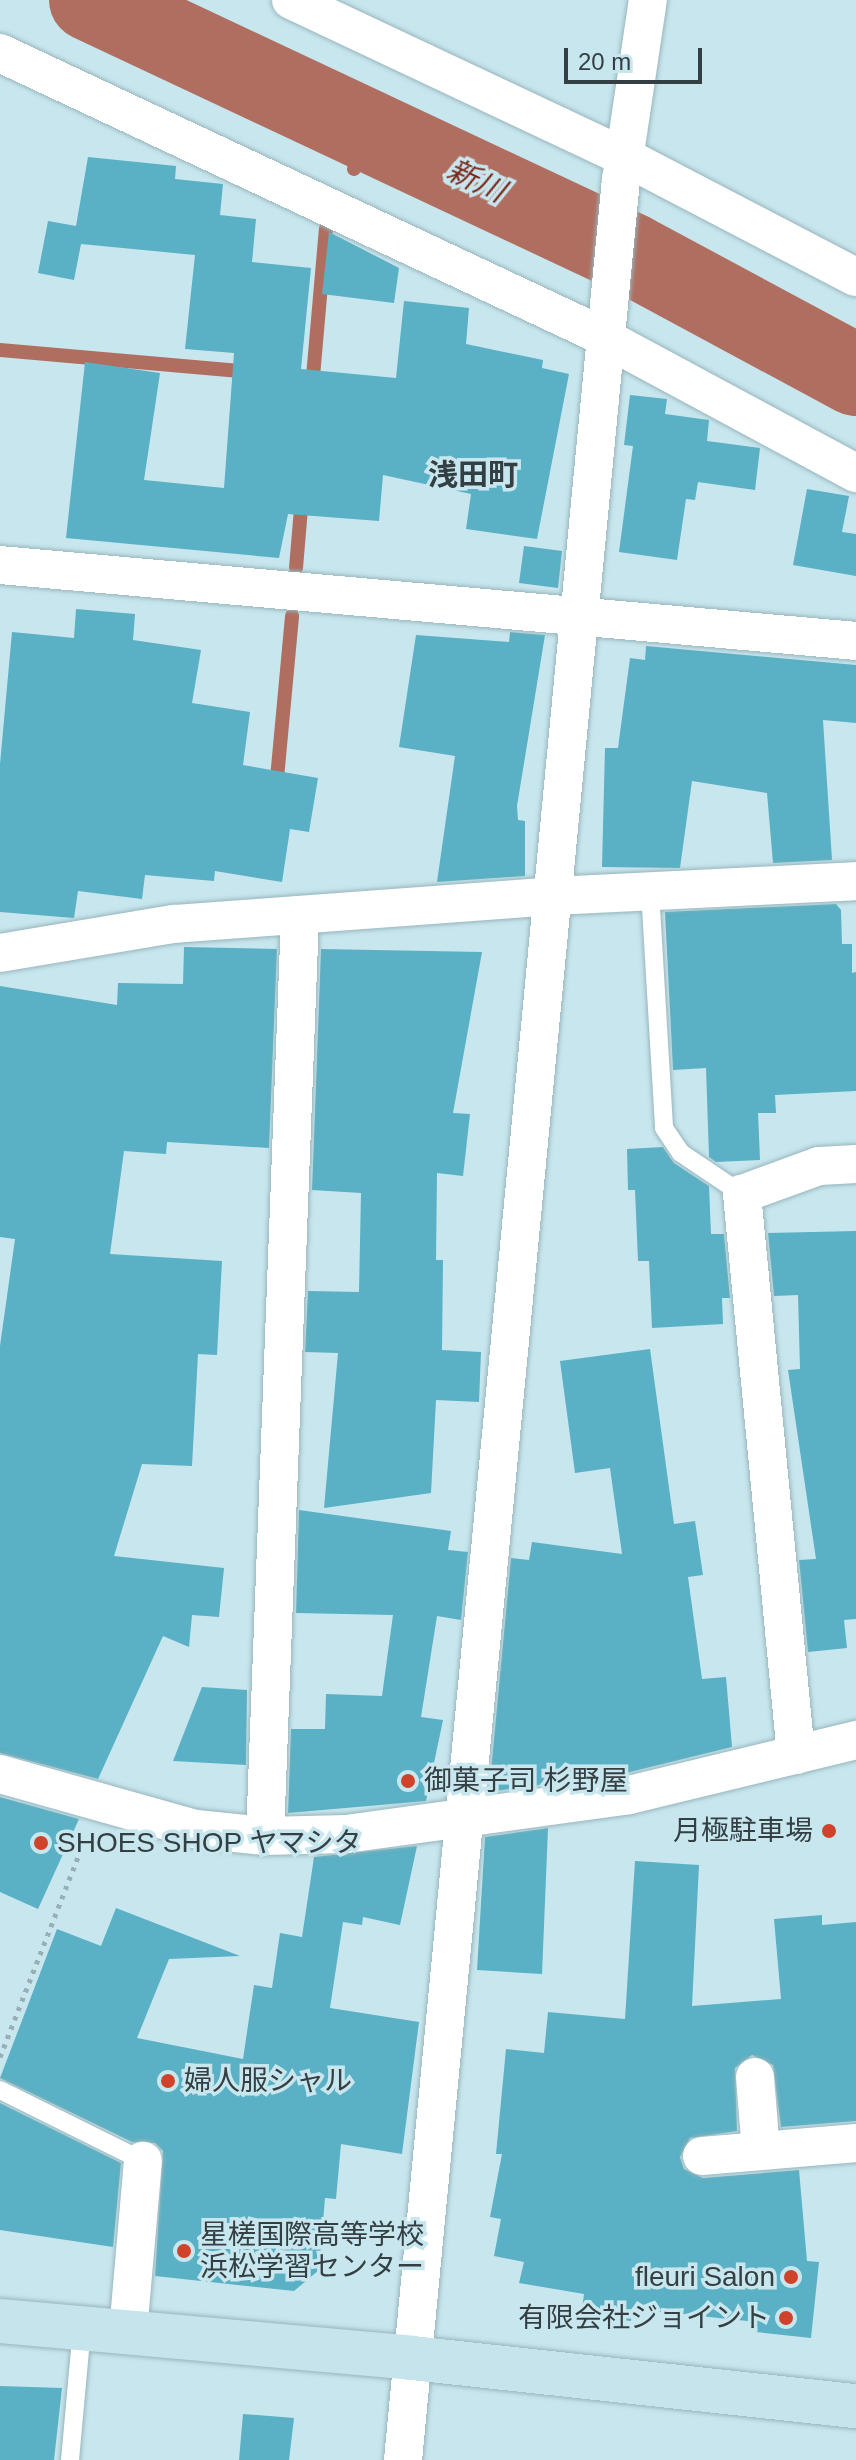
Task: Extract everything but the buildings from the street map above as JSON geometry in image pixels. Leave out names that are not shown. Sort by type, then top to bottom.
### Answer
[{"type":"street","points":[[291,0],[623,168],[856,277]]},
{"type":"street","points":[[403,2460],[607,328],[623,168],[648,0]]},
{"type":"street","points":[[0,53],[607,328],[856,473]]},
{"type":"street","points":[[0,565],[856,641]]},
{"type":"street","points":[[0,953],[174,924],[552,896],[856,881]]},
{"type":"street","points":[[265,1836],[300,915]]},
{"type":"street","points":[[796,1755],[742,1194],[819,1166],[856,1164]]},
{"type":"street","points":[[0,1774],[97,1804],[196,1829],[265,1836],[346,1834],[629,1795],[856,1740]]},
{"type":"street","points":[[755,2077],[761,2151]]},
{"type":"street","points":[[702,2156],[856,2143]]},
{"type":"street","points":[[128,2332],[143,2161]]},
{"type":"street","points":[[0,2321],[412,2358],[856,2406]]},
{"type":"lane","points":[[650,891],[664,1128],[681,1153],[742,1194]]},
{"type":"lane","points":[[0,2090],[143,2161]]},
{"type":"lane","points":[[70,2460],[82,2328]]},
{"type":"path","points":[[0,2057],[97,1804]]},
{"type":"waterway","name":"新川","points":[[90,0],[631,254],[856,375]]},
{"type":"waterway","points":[[354,169],[371,132]]},
{"type":"waterway","points":[[312,388],[326,229]]},
{"type":"waterway","points":[[0,350],[251,372]]},
{"type":"waterway","points":[[296,568],[302,496]]},
{"type":"waterway","points":[[276,789],[292,616]]},
{"type":"place","name":"御菓子司 杉野屋","points":[[408,1781]]},
{"type":"place","name":"月極駐車場","points":[[829,1831]]},
{"type":"place","name":"SHOES SHOP ヤマシタ","points":[[41,1843]]},
{"type":"place","name":"婦人服シャル","points":[[168,2081]]},
{"type":"place","name":"星槎国際高等学校 浜松学習センター","points":[[184,2251]]},
{"type":"place","name":"fleuri Salon","points":[[791,2277]]},
{"type":"place","name":"有限会社ジョイント","points":[[786,2318]]},
{"type":"district","name":"浅田町","points":[[473,475]]}]
